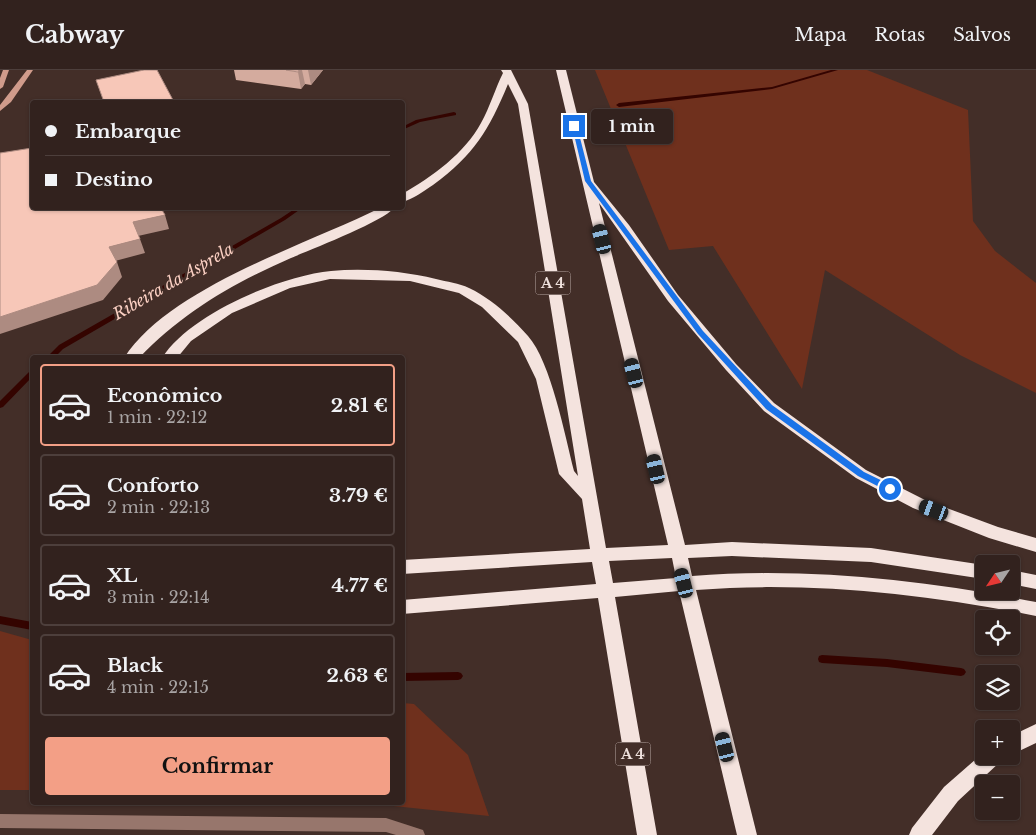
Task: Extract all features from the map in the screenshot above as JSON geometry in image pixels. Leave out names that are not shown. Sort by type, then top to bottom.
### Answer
[{"type":"highway","points":[[561,70],[661,488],[747,835]]},
{"type":"highway","points":[[405,197],[415,192],[470,146],[486,124],[507,72]]},
{"type":"highway","name":"A 4","points":[[507,72],[523,104],[647,835]]},
{"type":"highway","points":[[588,181],[625,228],[678,305],[769,407],[861,474],[919,504],[995,533],[1036,546]]},
{"type":"highway","points":[[133,355],[144,341],[191,304],[241,276],[336,234],[384,210]]},
{"type":"highway","points":[[172,355],[186,338],[227,310],[286,285],[330,275],[410,276],[463,290],[487,304],[524,340],[543,379],[567,474],[590,496]]},
{"type":"highway","points":[[405,567],[514,559],[732,549],[871,555],[975,571]]},
{"type":"highway","points":[[1020,579],[1036,582]]},
{"type":"highway","points":[[405,607],[733,580],[792,581],[874,586],[991,600],[1036,609]]},
{"type":"highway","points":[[1020,741],[1036,733]]},
{"type":"highway","points":[[919,835],[951,794],[983,765]]},
{"type":"main road","points":[[0,87],[6,70]]},
{"type":"main road","points":[[0,109],[8,103],[18,83],[30,70]]},
{"type":"street","points":[[0,821],[386,825],[418,835]]},
{"type":"shaded area","points":[[595,70],[867,70],[968,110],[973,221],[995,251],[1036,283],[1036,393],[960,355],[825,270],[802,389],[713,246],[669,250]]},
{"type":"shaded area","points":[[0,631],[30,639],[30,790],[0,790]]},
{"type":"shaded area","points":[[405,703],[414,704],[468,755],[489,816],[384,805],[405,805]]},
{"type":"building","points":[[144,70],[157,70],[173,100],[103,100],[96,80]]},
{"type":"building","points":[[30,148],[30,210],[162,210],[165,215],[133,222],[140,239],[109,247],[117,262],[97,285],[0,317],[0,153]]},
{"type":"waterway","name":"Ribeira da Asprela","points":[[619,105],[772,88],[836,70]]},
{"type":"waterway","name":"Ribeira da Asprela","points":[[405,128],[418,121],[454,114]]},
{"type":"waterway","name":"Ribeira da Asprela","points":[[52,355],[61,347],[296,210]]},
{"type":"waterway","name":"Ribeira da Asprela","points":[[0,405],[30,375]]},
{"type":"waterway","points":[[0,620],[30,626]]},
{"type":"waterway","points":[[822,659],[887,663],[961,672]]},
{"type":"waterway","points":[[405,677],[458,676]]},
{"type":"route","points":[[574,126],[588,181],[625,228],[673,298],[701,332],[769,407],[861,474],[890,489]]}]
